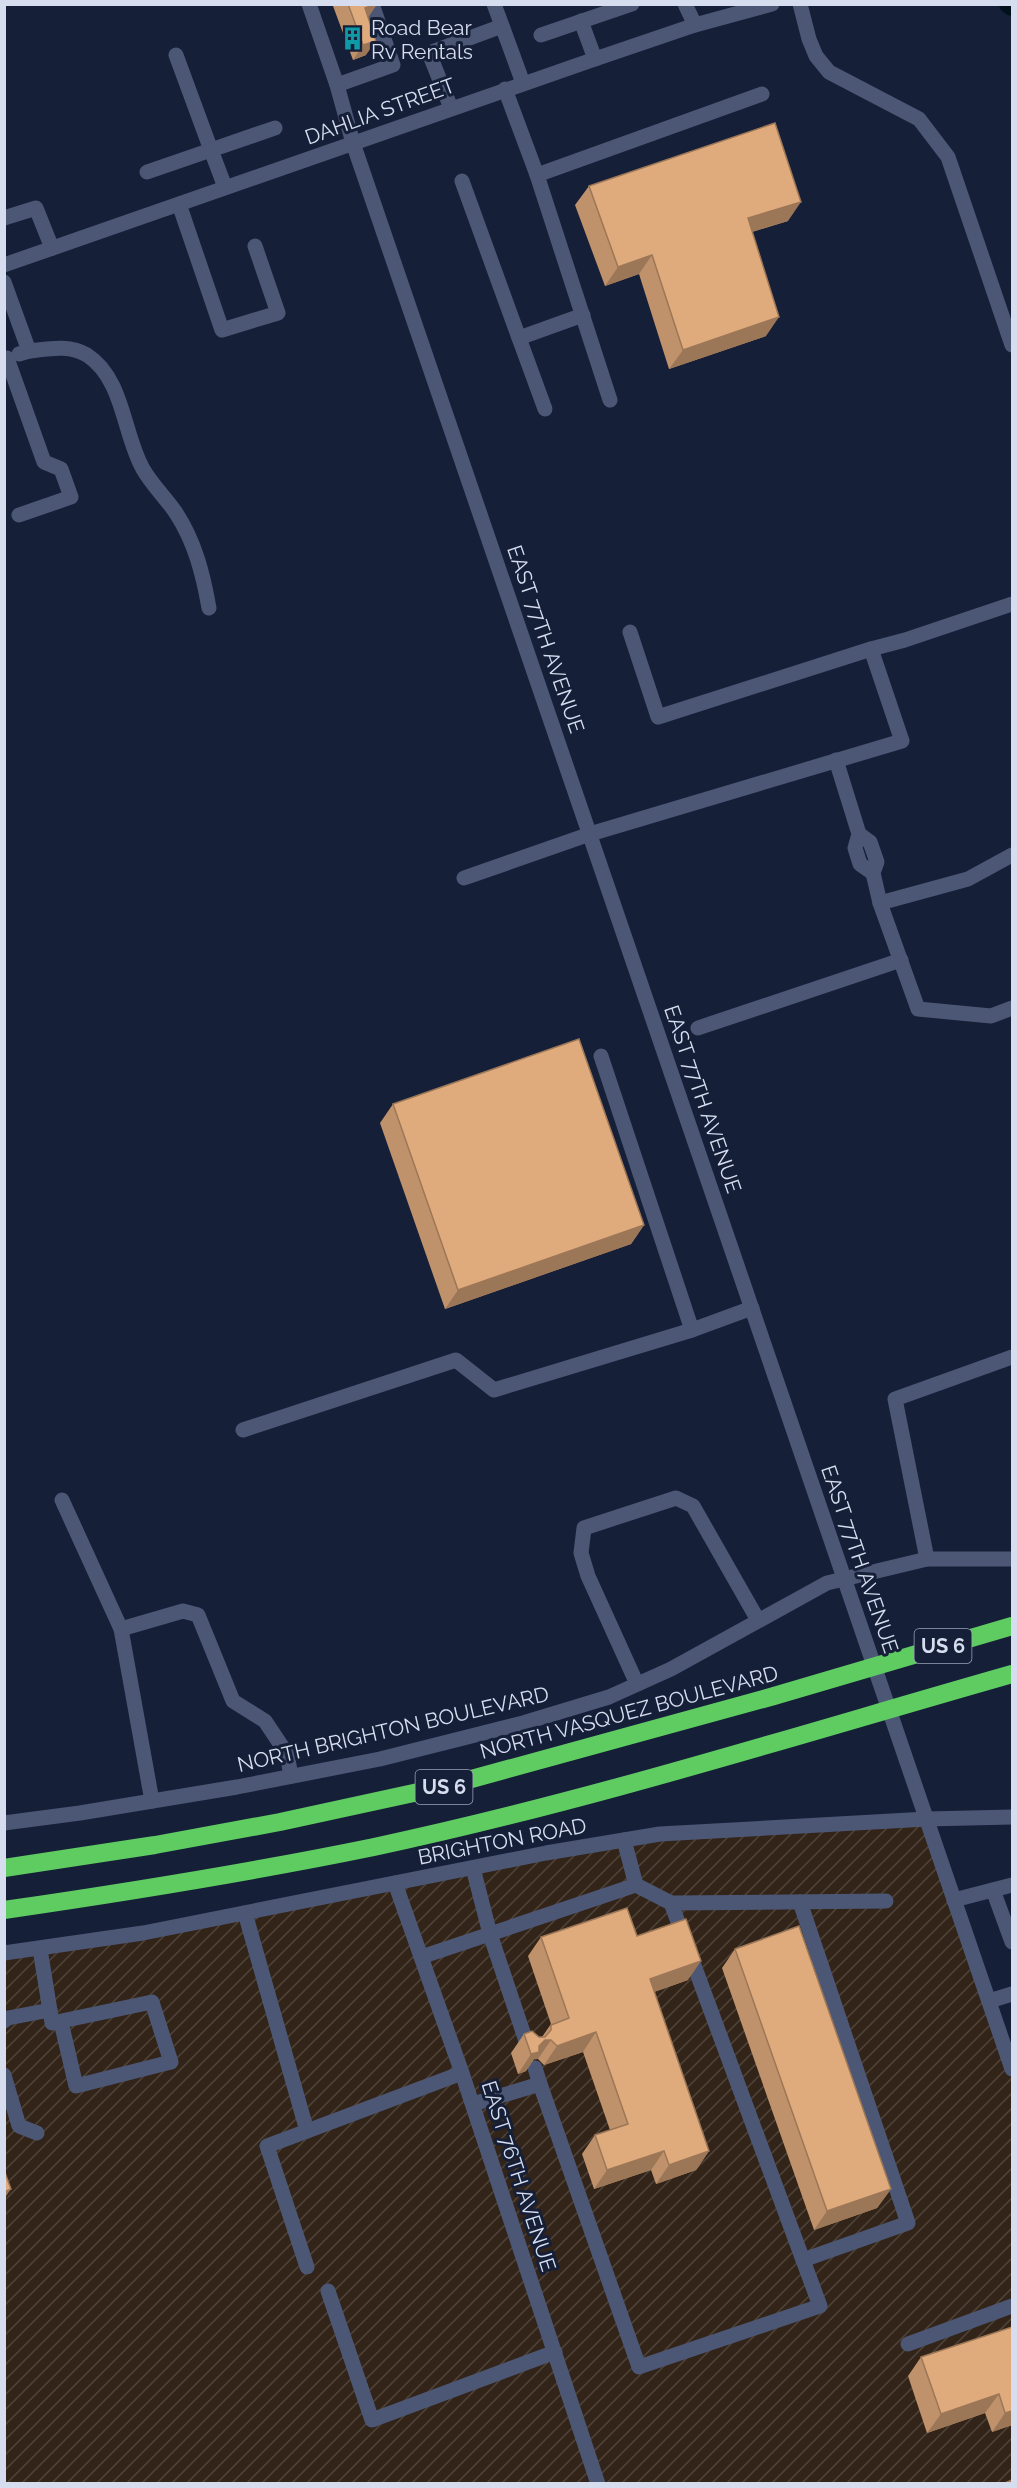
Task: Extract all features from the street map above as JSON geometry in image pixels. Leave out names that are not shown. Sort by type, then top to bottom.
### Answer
[{"type":"highway","name":"NORTH VASQUEZ BOULEVARD","points":[[4,1868],[166,1843],[447,1786],[774,1696],[1012,1626]]},
{"type":"highway","name":"US 6","points":[[4,1910],[184,1884],[375,1846],[510,1815],[1012,1674]]},
{"type":"street","name":"EAST 77TH AVENUE","points":[[309,4],[354,143],[1012,2070]]},
{"type":"street","points":[[337,85],[393,65],[372,4]]},
{"type":"street","points":[[494,4],[523,83]]},
{"type":"street","points":[[541,34],[632,4]]},
{"type":"street","points":[[686,4],[695,25]]},
{"type":"street","name":"DAHLIA STREET","points":[[4,265],[595,58],[695,25],[772,4]]},
{"type":"street","points":[[800,4],[816,56],[830,72],[919,119],[948,157],[1012,345]]},
{"type":"street","points":[[581,21],[595,58]]},
{"type":"street","points":[[451,108],[429,53],[502,26]]},
{"type":"street","points":[[176,55],[225,188]]},
{"type":"street","points":[[505,89],[537,175],[610,400]]},
{"type":"street","points":[[537,175],[762,94]]},
{"type":"street","points":[[147,172],[275,128]]},
{"type":"street","points":[[462,181],[545,409]]},
{"type":"street","points":[[179,204],[222,330],[278,313],[255,246]]},
{"type":"street","points":[[4,218],[36,208],[52,248]]},
{"type":"street","points":[[4,282],[29,351]]},
{"type":"street","points":[[519,338],[583,315]]},
{"type":"street","points":[[19,515],[71,497],[61,469],[44,462],[6,359],[29,351],[62,347],[86,354],[99,365],[113,388],[142,468],[187,530],[203,575],[209,608]]},
{"type":"street","points":[[630,632],[658,717],[1012,604]]},
{"type":"street","points":[[464,878],[590,834],[902,741],[872,649]]},
{"type":"street","points":[[836,760],[859,834],[855,848],[860,864],[873,873],[880,903],[918,1009],[991,1016],[1012,1008]]},
{"type":"street","points":[[880,903],[968,879],[1012,855]]},
{"type":"street","points":[[698,1028],[900,960]]},
{"type":"street","points":[[601,1056],[692,1330]]},
{"type":"street","points":[[243,1430],[456,1360],[494,1390],[692,1330],[752,1308]]},
{"type":"street","points":[[927,1559],[895,1399],[1012,1357]]},
{"type":"street","points":[[637,1684],[588,1576],[581,1553],[584,1528],[676,1498],[693,1506],[758,1620]]},
{"type":"street","points":[[62,1500],[121,1629],[152,1801]]},
{"type":"street","name":"NORTH BRIGHTON BOULEVARD","points":[[4,1822],[152,1801],[380,1759],[533,1720],[609,1697],[671,1669],[827,1583],[844,1577],[927,1559],[1012,1558]]},
{"type":"street","points":[[121,1629],[183,1611],[198,1615],[233,1701],[265,1721],[286,1754],[291,1776]]},
{"type":"street","name":"BRIGHTON ROAD","points":[[4,1953],[143,1933],[624,1840],[696,1831],[1012,1816]]},
{"type":"street","points":[[624,1840],[636,1885]]},
{"type":"street","points":[[473,1868],[490,1934],[528,2047]]},
{"type":"street","name":"EAST 76TH AVENUE","points":[[395,1884],[462,2073],[598,2484]]},
{"type":"street","points":[[421,1957],[636,1885],[671,1903],[886,1901]]},
{"type":"street","points":[[954,1900],[1012,1885]]},
{"type":"street","points":[[993,1890],[1012,1942]]},
{"type":"street","points":[[800,1902],[908,2223],[803,2260]]},
{"type":"street","points":[[535,2068],[639,2367],[820,2306],[671,1903]]},
{"type":"street","points":[[245,1913],[307,2131]]},
{"type":"street","points":[[4,2021],[55,2016],[152,2002],[171,2062],[76,2086],[55,2016],[40,1949]]},
{"type":"street","points":[[989,2001],[1012,1994]]},
{"type":"street","points":[[307,2267],[267,2146],[462,2073]]},
{"type":"street","points":[[4,2075],[19,2126],[37,2133]]},
{"type":"street","points":[[472,2104],[540,2084]]},
{"type":"street","points":[[328,2291],[372,2420],[555,2352]]},
{"type":"street","points":[[908,2344],[1012,2306]]},
{"type":"shaded area","points":[[921,1821],[1012,2065],[1012,2483],[5,2483],[4,1953],[611,1841]]},
{"type":"building","points":[[348,4],[376,4],[365,8],[376,41],[363,45]]},
{"type":"building","points":[[775,123],[801,202],[748,218],[779,317],[683,350],[652,255],[618,267],[589,186]]},
{"type":"building","points":[[579,1039],[644,1225],[458,1290],[393,1104]]},
{"type":"building","points":[[627,1908],[637,1936],[686,1919],[701,1961],[650,1979],[709,2151],[669,2165],[664,2151],[607,2170],[595,2135],[628,2124],[596,2032],[557,2046],[551,2040],[545,2040],[539,2046],[539,2052],[531,2054],[524,2034],[532,2031],[539,2037],[545,2037],[551,2030],[551,2025],[569,2018],[541,1937]]},
{"type":"building","points":[[799,1926],[891,2189],[827,2211],[735,1949]]},
{"type":"building","points":[[4,2170],[11,2189],[4,2192]]},
{"type":"building","points":[[1012,2327],[1012,2411],[1005,2413],[999,2394],[941,2414],[921,2357]]},
{"type":"place","name":"Road Bear Rv Rentals","points":[[353,39]]}]
